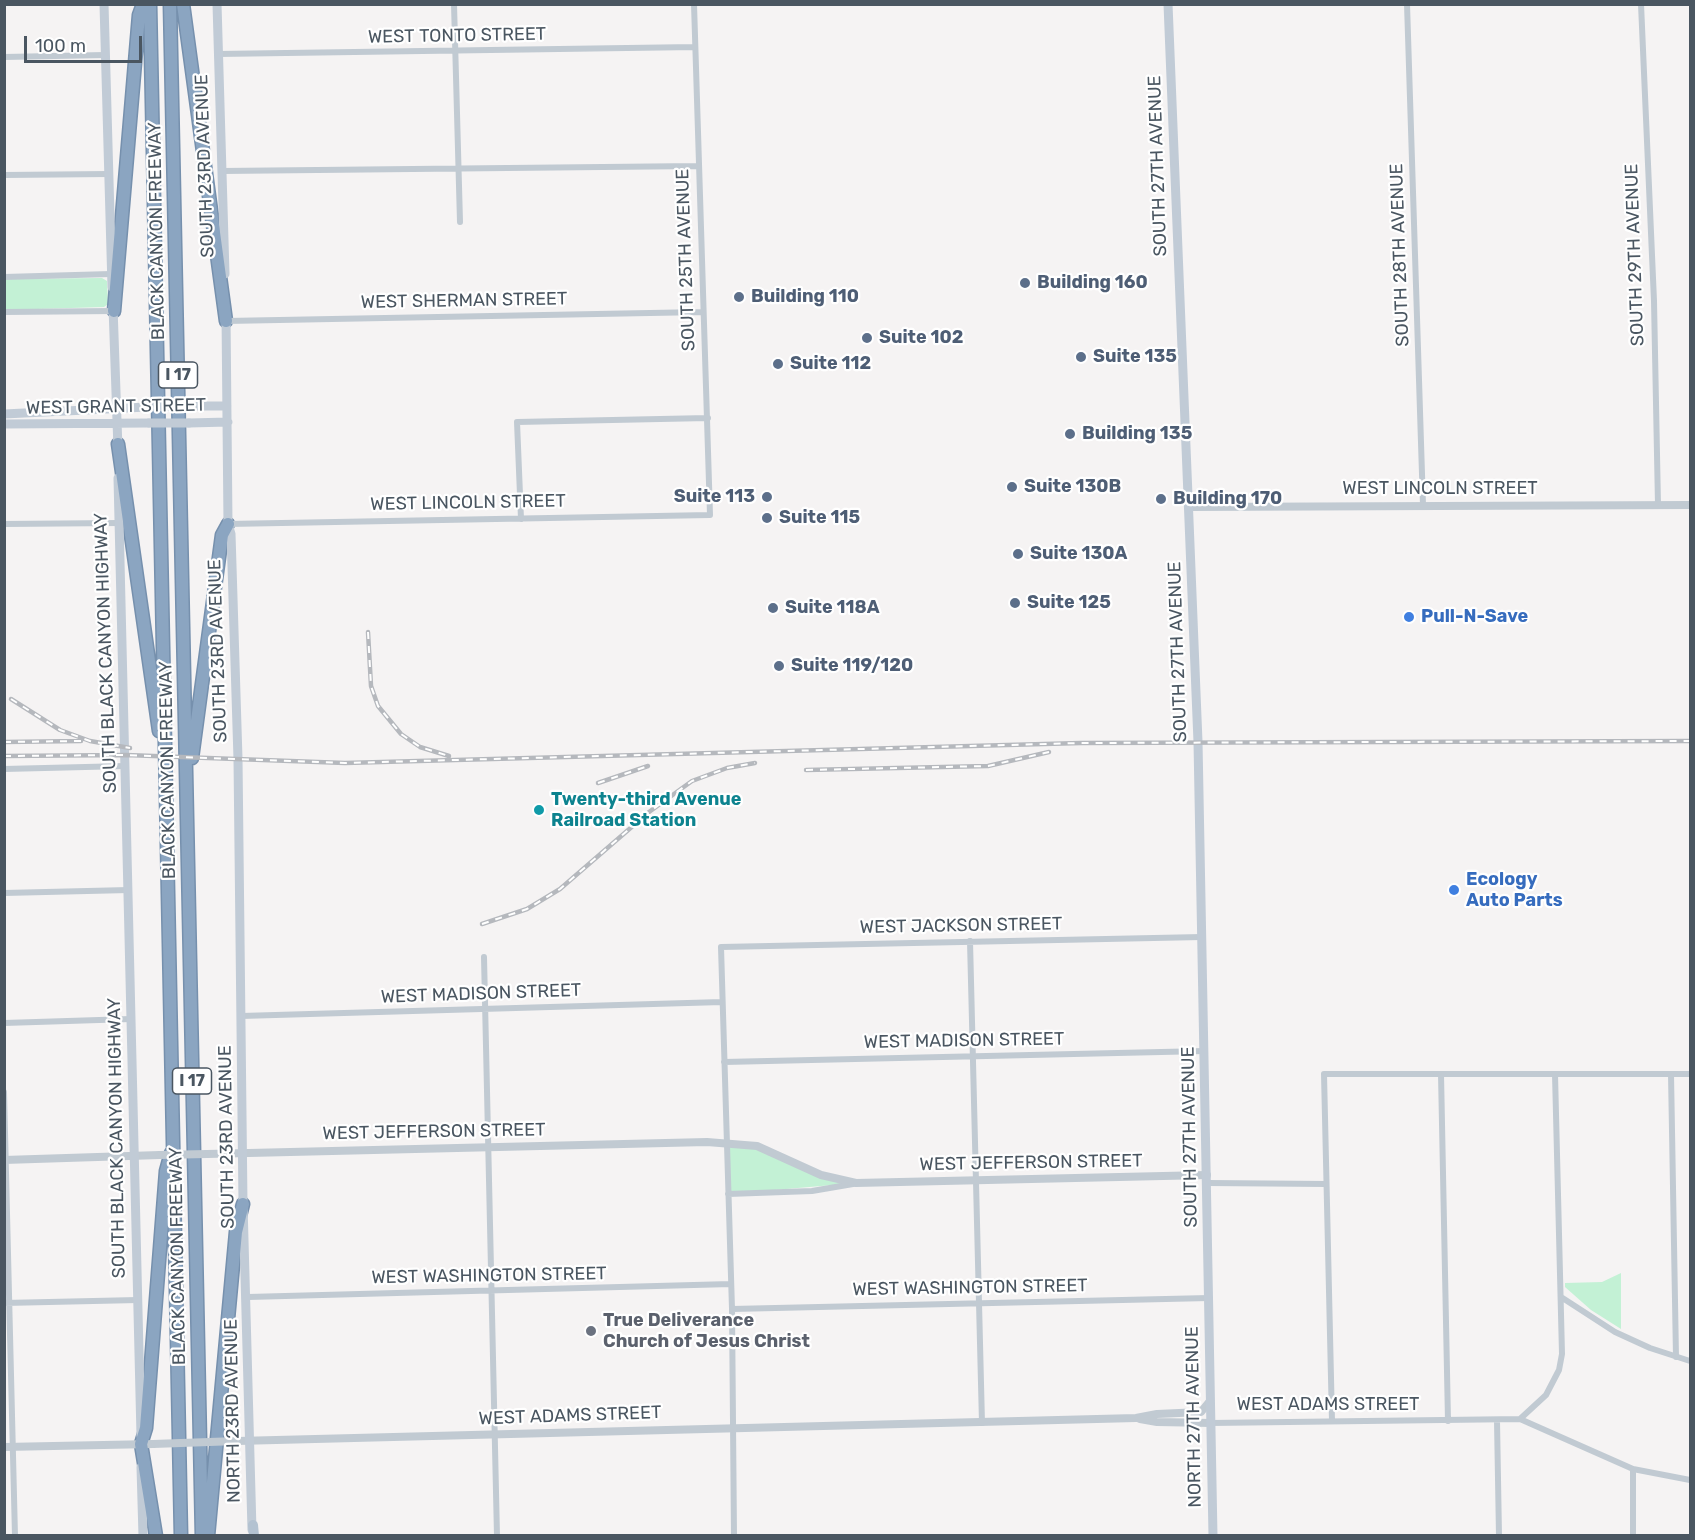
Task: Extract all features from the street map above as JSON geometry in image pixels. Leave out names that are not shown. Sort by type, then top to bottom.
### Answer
[{"type":"highway","points":[[114,311],[139,15],[143,4]]},
{"type":"highway","name":"BLACK CANYON FREEWAY","points":[[150,4],[181,1536]]},
{"type":"highway","name":"BLACK CANYON FREEWAY","points":[[170,4],[202,1536]]},
{"type":"highway","points":[[183,4],[226,321]]},
{"type":"highway","points":[[118,444],[167,791]]},
{"type":"highway","points":[[187,807],[222,535],[228,524]]},
{"type":"highway","points":[[156,1536],[147,1428],[166,1171],[174,1137]]},
{"type":"highway","points":[[208,1536],[235,1242],[243,1204]]},
{"type":"main road","name":"SOUTH BLACK CANYON HIGHWAY","points":[[104,4],[115,408],[118,444],[138,1300],[147,1444],[143,1536]]},
{"type":"main road","name":"SOUTH 23RD AVENUE","points":[[217,4],[226,321],[228,524],[231,534],[238,759],[243,1204],[248,1297]]},
{"type":"main road","name":"SOUTH 27TH AVENUE","points":[[1168,4],[1190,507],[1205,1051],[1209,1298]]},
{"type":"main road","name":"WEST GRANT STREET","points":[[4,414],[227,405]]},
{"type":"main road","name":"WEST GRANT STREET","points":[[4,424],[228,422]]},
{"type":"main road","name":"NORTH 23RD AVENUE","points":[[248,1297],[253,1532]]},
{"type":"main road","name":"NORTH 27TH AVENUE","points":[[1209,1298],[1213,1536]]},
{"type":"street","points":[[454,4],[460,222]]},
{"type":"street","name":"SOUTH 25TH AVENUE","points":[[694,4],[710,515]]},
{"type":"street","name":"SOUTH 28TH AVENUE","points":[[1407,4],[1423,505]]},
{"type":"street","name":"SOUTH 29TH AVENUE","points":[[1641,4],[1654,301],[1658,505]]},
{"type":"street","name":"WEST TONTO STREET","points":[[218,54],[695,47]]},
{"type":"street","points":[[4,57],[105,55]]},
{"type":"street","points":[[222,171],[698,166]]},
{"type":"street","points":[[4,175],[109,174]]},
{"type":"street","points":[[4,277],[111,274]]},
{"type":"street","points":[[4,312],[114,311]]},
{"type":"street","name":"WEST SHERMAN STREET","points":[[226,321],[703,312]]},
{"type":"street","points":[[521,519],[517,422],[708,418]]},
{"type":"street","name":"WEST LINCOLN STREET","points":[[1190,507],[1690,505]]},
{"type":"street","name":"WEST LINCOLN STREET","points":[[228,524],[710,515]]},
{"type":"street","points":[[4,524],[119,523]]},
{"type":"street","points":[[4,769],[126,766]]},
{"type":"street","points":[[4,893],[129,890]]},
{"type":"street","name":"WEST JACKSON STREET","points":[[722,1002],[721,947],[1202,938]]},
{"type":"street","points":[[970,941],[982,1423]]},
{"type":"street","points":[[484,957],[497,1536]]},
{"type":"street","points":[[722,1002],[735,1428],[734,1536]]},
{"type":"street","name":"WEST MADISON STREET","points":[[241,1016],[722,1002]]},
{"type":"street","points":[[4,1023],[131,1018]]},
{"type":"street","name":"WEST MADISON STREET","points":[[724,1062],[1205,1051]]},
{"type":"street","points":[[1332,1421],[1324,1074],[1690,1074]]},
{"type":"street","points":[[1441,1074],[1448,1421]]},
{"type":"street","points":[[1520,1419],[1546,1395],[1559,1370],[1562,1354],[1555,1074]]},
{"type":"street","points":[[1671,1074],[1676,1357]]},
{"type":"street","points":[[4,1092],[9,1447],[15,1536]]},
{"type":"street","name":"WEST JEFFERSON STREET","points":[[5,1160],[218,1153],[726,1143],[757,1146],[821,1175],[856,1183]]},
{"type":"street","name":"WEST JEFFERSON STREET","points":[[728,1194],[812,1191],[856,1183],[976,1180],[1207,1179],[1326,1184]]},
{"type":"street","name":"WEST WASHINGTON STREET","points":[[248,1297],[731,1284]]},
{"type":"street","points":[[1561,1297],[1613,1331],[1690,1361]]},
{"type":"street","name":"WEST WASHINGTON STREET","points":[[732,1309],[1209,1298]]},
{"type":"street","points":[[7,1303],[138,1300]]},
{"type":"street","name":"WEST ADAMS STREET","points":[[9,1447],[1136,1418],[1157,1414],[1201,1412],[1210,1401]]},
{"type":"street","name":"WEST ADAMS STREET","points":[[1136,1418],[1157,1422],[1211,1423],[1520,1419],[1633,1469],[1690,1480]]},
{"type":"street","points":[[1497,1421],[1499,1536]]},
{"type":"street","points":[[1633,1469],[1633,1536]]},
{"type":"green space","points":[[102,278],[107,281],[108,304],[104,307],[5,310],[4,279]]},
{"type":"green space","points":[[727,1143],[744,1144],[821,1175],[856,1183],[728,1194]]},
{"type":"green space","points":[[1621,1273],[1621,1329],[1591,1310],[1565,1287],[1565,1283],[1602,1282]]},
{"type":"railway","points":[[368,632],[371,686],[378,706],[401,734],[420,747],[449,756]]},
{"type":"railway","points":[[11,699],[60,730],[90,741],[130,748]]},
{"type":"railway","points":[[4,742],[81,741]]},
{"type":"railway","points":[[4,756],[126,755],[345,763],[1081,743],[1690,741]]},
{"type":"railway","points":[[806,770],[988,766],[1049,752]]},
{"type":"railway","points":[[482,924],[527,909],[560,889],[649,812],[692,781],[727,768],[755,763]]},
{"type":"railway","points":[[598,783],[648,766]]},
{"type":"place","name":"Building 160","points":[[1025,283]]},
{"type":"place","name":"Building 110","points":[[739,297]]},
{"type":"place","name":"Suite 102","points":[[867,338]]},
{"type":"place","name":"Suite 135","points":[[1081,357]]},
{"type":"place","name":"Suite 112","points":[[778,364]]},
{"type":"place","name":"Building 135","points":[[1070,434]]},
{"type":"place","name":"Suite 130B","points":[[1012,487]]},
{"type":"place","name":"Suite 113","points":[[767,497]]},
{"type":"place","name":"Building 170","points":[[1161,499]]},
{"type":"place","name":"Suite 115","points":[[767,518]]},
{"type":"place","name":"Suite 130A","points":[[1018,554]]},
{"type":"place","name":"Suite 125","points":[[1015,603]]},
{"type":"place","name":"Suite 118A","points":[[773,608]]},
{"type":"place","name":"Pull-N-Save","points":[[1409,617]]},
{"type":"place","name":"Suite 119/120","points":[[779,666]]},
{"type":"place","name":"Twenty-third Avenue Railroad Station","points":[[539,810]]},
{"type":"place","name":"Ecology Auto Parts","points":[[1454,890]]},
{"type":"place","name":"True Deliverance Church of Jesus Christ","points":[[591,1331]]}]
